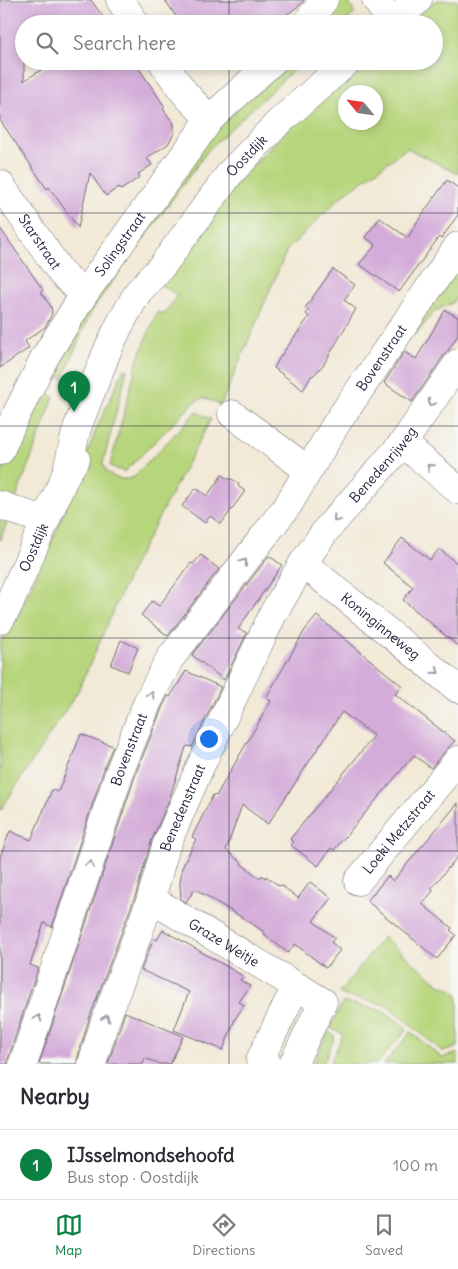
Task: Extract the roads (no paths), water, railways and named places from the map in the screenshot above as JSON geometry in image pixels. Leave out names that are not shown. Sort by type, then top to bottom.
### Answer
[{"type":"street","points":[[120,0],[130,15]]},
{"type":"street","points":[[313,15],[324,0]]},
{"type":"street","points":[[376,0],[386,15]]},
{"type":"street","points":[[400,15],[418,0]]},
{"type":"street","points":[[168,70],[198,108],[211,118]]},
{"type":"street","name":"Solingstraat","points":[[0,452],[13,421],[45,357],[84,294],[211,118],[263,70]]},
{"type":"street","name":"Oostdijk","points":[[0,620],[66,474],[77,428],[108,349],[138,292],[162,266],[231,172],[277,124],[338,70]]},
{"type":"street","name":"Starstraat","points":[[0,184],[62,274],[84,294]]},
{"type":"street","name":"Bovenstraat","points":[[23,1064],[122,768],[148,701],[169,660],[288,505],[336,424],[458,246]]},
{"type":"street","name":"Benedenrijweg","points":[[303,563],[326,530],[403,443],[458,362]]},
{"type":"street","points":[[232,414],[308,470]]},
{"type":"street","points":[[403,443],[458,490]]},
{"type":"street","points":[[0,505],[46,521]]},
{"type":"street","name":"Koninginneweg","points":[[303,563],[458,689]]},
{"type":"street","name":"Benedenstraat","points":[[92,1064],[104,1024],[151,899],[166,846],[200,767],[274,612],[303,563]]},
{"type":"street","name":"Loeki Metzstraat","points":[[358,881],[458,760]]},
{"type":"street","name":"Graze Weitje","points":[[151,899],[323,1002],[293,1064]]},
{"type":"street","points":[[267,1064],[260,1060],[296,986]]},
{"type":"place","name":"IJsselmondsehoofd","points":[[74,412]]}]
